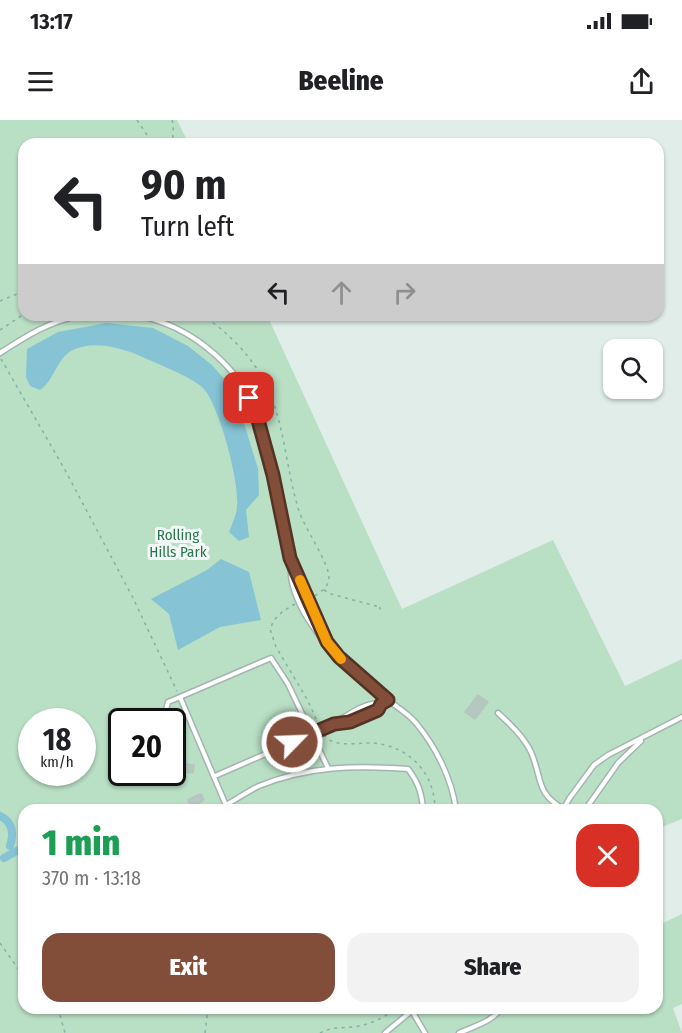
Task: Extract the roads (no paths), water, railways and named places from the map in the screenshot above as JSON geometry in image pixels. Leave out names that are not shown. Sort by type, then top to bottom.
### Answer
[{"type":"lane","points":[[0,354],[32,332],[60,321]]},
{"type":"lane","points":[[155,321],[181,329],[210,350],[225,363],[240,383],[258,420],[273,475],[290,558],[292,584],[298,603],[339,657],[415,722],[436,751],[454,804]]},
{"type":"lane","points":[[290,558],[327,642]]},
{"type":"lane","points":[[165,708],[168,702],[271,658],[288,684],[328,768]]},
{"type":"lane","points":[[180,697],[226,804]]},
{"type":"lane","points":[[334,724],[350,722],[378,710],[381,704],[388,700]]},
{"type":"lane","points":[[215,776],[334,724],[365,707],[375,703],[381,704]]},
{"type":"lane","points":[[498,713],[515,728],[531,752],[545,795],[555,804]]},
{"type":"lane","points":[[567,804],[594,765],[682,717]]},
{"type":"lane","points":[[589,804],[618,763],[646,736]]},
{"type":"lane","points":[[232,804],[258,787],[294,774],[364,765],[408,769],[418,784],[423,796],[423,804]]},
{"type":"lane","points":[[385,1033],[408,1014]]},
{"type":"lane","points":[[416,1014],[425,1033]]},
{"type":"lane","points":[[459,1033],[497,1014]]},
{"type":"water","points":[[106,323],[153,328],[188,346],[212,365],[226,381],[241,413],[258,469],[259,495],[246,510],[249,537],[239,541],[229,532],[237,506],[232,463],[222,426],[209,397],[198,384],[138,355],[122,349],[96,345],[79,348],[66,355],[49,381],[40,390],[30,386],[26,377],[27,349],[58,332]]},
{"type":"water","points":[[221,559],[249,572],[261,620],[220,627],[178,650],[169,614],[151,599],[207,570]]},
{"type":"waterway","points":[[0,816],[10,825],[12,837],[10,846]]},
{"type":"waterway","points":[[4,858],[18,850]]},
{"type":"park label","name":"Rolling Hills Park","points":[[178,544]]}]
